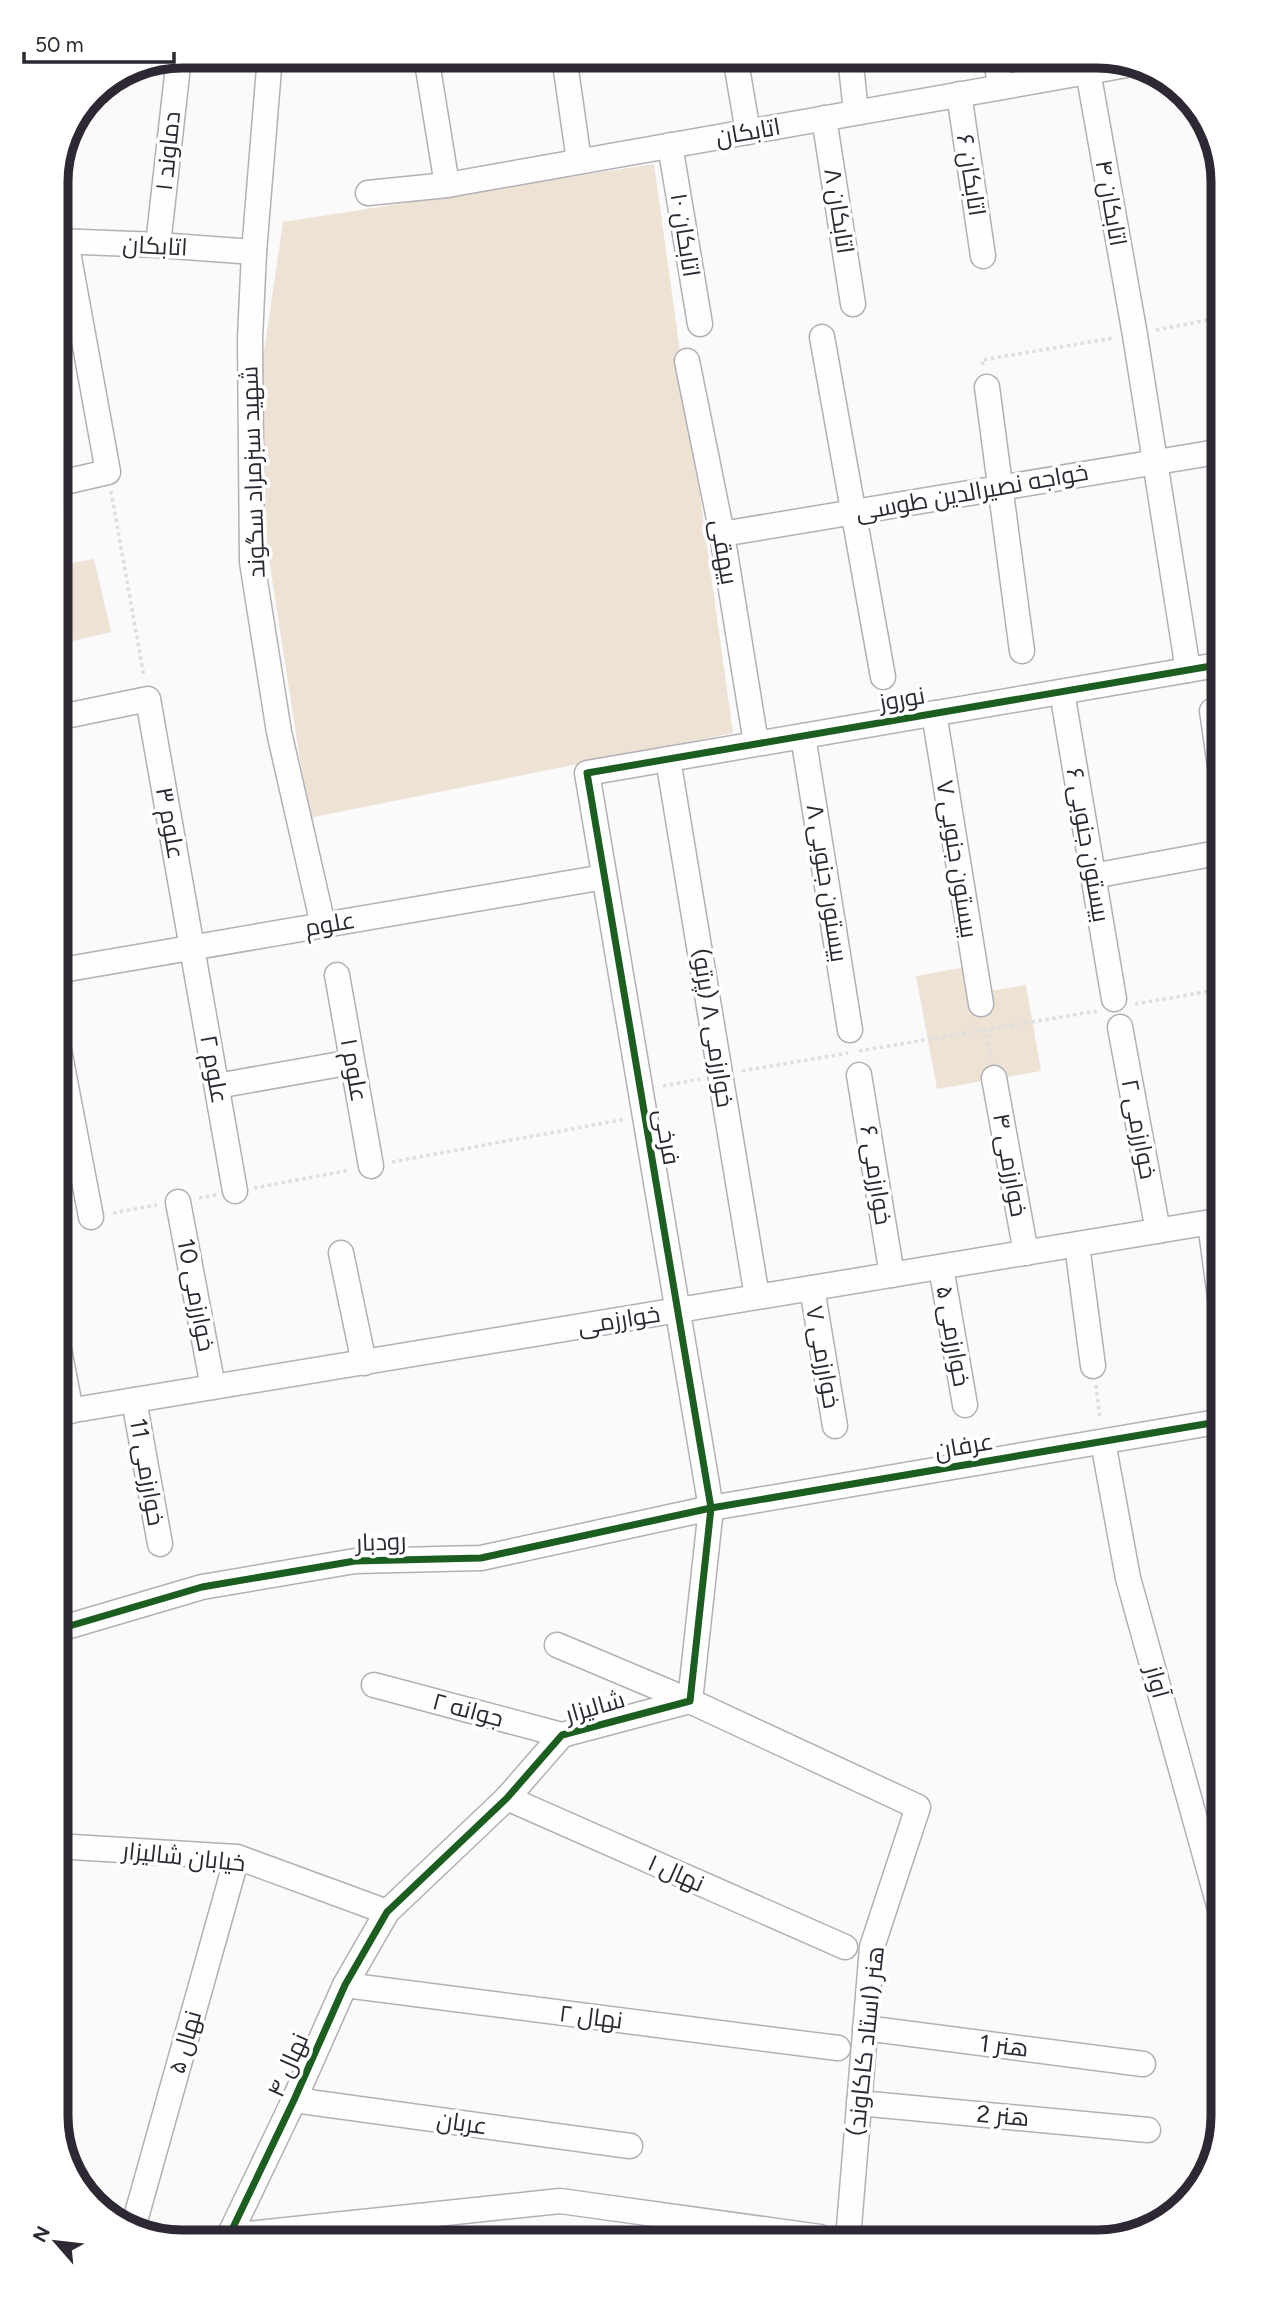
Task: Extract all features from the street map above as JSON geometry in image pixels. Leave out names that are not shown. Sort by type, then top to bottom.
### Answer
[{"type":"street","name":"دماوند ۱","points":[[158,245],[177,68]]},
{"type":"street","name":"شهید سبزمراد سگوند","points":[[269,68],[254,252],[250,339],[252,562],[279,732],[323,925]]},
{"type":"street","points":[[428,68],[447,185]]},
{"type":"street","points":[[566,68],[579,161]]},
{"type":"street","points":[[737,68],[748,132]]},
{"type":"street","points":[[851,68],[856,113]]},
{"type":"street","points":[[998,68],[1000,87]]},
{"type":"street","name":"اتابکان","points":[[368,193],[447,185],[1101,68]]},
{"type":"street","name":"اتابکان ۴","points":[[1088,71],[1135,335],[1188,670]]},
{"type":"street","name":"اتابکان ۶","points":[[959,94],[984,256]]},
{"type":"street","name":"اتابکان ۸","points":[[824,118],[853,304]]},
{"type":"street","name":"اتابکان ۱۰","points":[[670,145],[700,324]]},
{"type":"street","name":"اتابکان","points":[[68,241],[254,252]]},
{"type":"street","points":[[68,275],[108,472],[68,481]]},
{"type":"street","points":[[822,337],[883,677]]},
{"type":"street","name":"بیهقی","points":[[687,361],[722,534],[757,744]]},
{"type":"street","points":[[987,387],[1022,651]]},
{"type":"street","name":"خواجه نصیرالدین طوسی","points":[[722,534],[1211,453]]},
{"type":"street","name":"نوروز","points":[[587,773],[1211,666]]},
{"type":"street","name":"بیستون جنوبی ۶","points":[[1062,692],[1117,1010]]},
{"type":"street","points":[[68,716],[148,699]]},
{"type":"street","name":"علوم ۳","points":[[148,699],[194,947]]},
{"type":"street","name":"بیستون جنوبی ۷","points":[[934,713],[981,1004]]},
{"type":"street","name":"بیستون جنوبی ۸","points":[[803,736],[850,1030]]},
{"type":"street","name":"خوارزمی ۸ (پرتو)","points":[[668,759],[757,1297]]},
{"type":"street","name":"فرخی","points":[[587,773],[711,1508]]},
{"type":"street","points":[[1093,876],[1211,854]]},
{"type":"street","name":"علوم","points":[[68,969],[604,877]]},
{"type":"street","name":"علوم ۲","points":[[194,947],[235,1191]]},
{"type":"street","name":"علوم ۱","points":[[337,975],[371,1166]]},
{"type":"street","name":"خوارزمی ۲","points":[[1117,1010],[1158,1231]]},
{"type":"street","points":[[217,1086],[352,1062]]},
{"type":"street","name":"خوارزمی ۶","points":[[859,1075],[892,1275]]},
{"type":"street","name":"خوارزمی ۴","points":[[994,1078],[1026,1253]]},
{"type":"street","points":[[68,1097],[91,1217]]},
{"type":"street","name":"خوارزمی 10","points":[[178,1202],[213,1387]]},
{"type":"street","name":"خوارزمی","points":[[68,1411],[1211,1223]]},
{"type":"street","points":[[1077,1245],[1093,1366]]},
{"type":"street","points":[[341,1253],[364,1363]]},
{"type":"street","name":"خوارزمی ۵","points":[[942,1267],[965,1405]]},
{"type":"street","name":"خوارزمی ۷","points":[[812,1288],[835,1426]]},
{"type":"street","name":"خوارزمی 11","points":[[134,1400],[160,1544]]},
{"type":"street","name":"عرفان","points":[[711,1508],[1211,1424]]},
{"type":"street","name":"آواز","points":[[1103,1442],[1128,1577],[1211,1877]]},
{"type":"street","points":[[557,1645],[690,1701],[711,1508]]},
{"type":"street","name":"رودبار","points":[[68,1626],[202,1587],[355,1561],[481,1558],[711,1508]]},
{"type":"street","name":"جوانه ۲","points":[[374,1685],[562,1735]]},
{"type":"street","name":"شالیزار","points":[[387,1912],[507,1798],[562,1735],[690,1701]]},
{"type":"street","name":"هنر (استاد کاکاوند)","points":[[690,1701],[918,1807],[872,1947],[859,2103],[857,2230]]},
{"type":"street","name":"نهال ۱","points":[[507,1798],[845,1947]]},
{"type":"street","name":"خیابان شالیزار","points":[[68,1847],[237,1857],[387,1912]]},
{"type":"street","name":"نهال ۵","points":[[135,2219],[237,1857]]},
{"type":"street","name":"نهال ۴","points":[[228,2230],[294,2100],[345,1985],[387,1912]]},
{"type":"street","name":"نهال ۲","points":[[345,1985],[838,2048]]},
{"type":"street","name":"هنر 1","points":[[865,2028],[1143,2064]]},
{"type":"street","name":"عربان","points":[[294,2100],[630,2146]]},
{"type":"street","name":"هنر 2","points":[[859,2103],[1148,2130]]},
{"type":"street","points":[[309,2230],[560,2201],[769,2230]]},
{"type":"path","points":[[987,387],[982,360],[1211,319]]},
{"type":"path","points":[[108,472],[148,699]]},
{"type":"path","points":[[640,1090],[1117,1010],[1211,991]]},
{"type":"path","points":[[981,1004],[994,1078]]},
{"type":"path","points":[[1093,1366],[1103,1442]]},
{"type":"shaded area","points":[[654,164],[733,733],[309,818],[266,540],[260,379],[283,222]]},
{"type":"shaded area","points":[[94,559],[111,632],[68,642],[68,564]]},
{"type":"shaded area","points":[[983,964],[990,991],[1026,985],[1041,1071],[937,1089],[916,976]]},
{"type":"cycle path","points":[[232,2230],[345,1985],[387,1912],[507,1798],[562,1735],[690,1701],[711,1508],[587,773],[1211,666]]},
{"type":"cycle path","points":[[68,1626],[202,1587],[355,1561],[481,1558],[711,1508],[1211,1423]]}]
